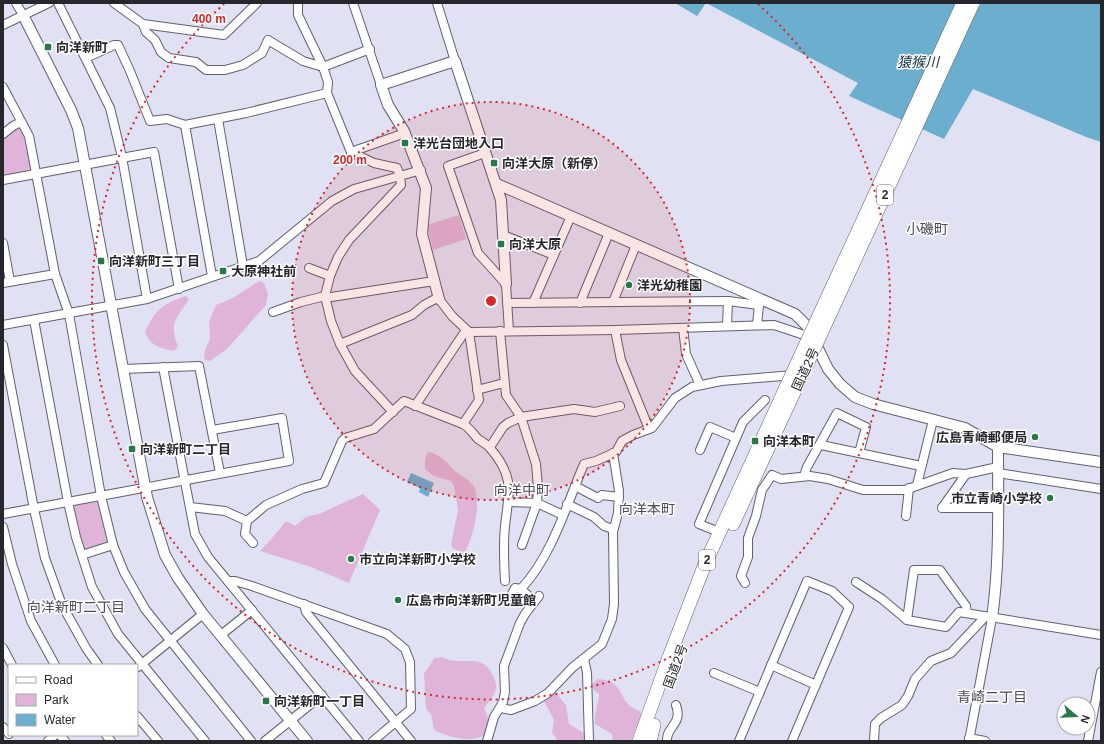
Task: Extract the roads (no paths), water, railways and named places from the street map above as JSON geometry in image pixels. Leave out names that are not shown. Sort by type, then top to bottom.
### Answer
[{"type":"highway","name":"国道2号","points":[[649,741],[677,659],[714,567],[792,386],[963,3]]},
{"type":"highway","name":"国道2号","points":[[639,741],[678,632],[719,532],[792,386],[973,3]]},
{"type":"street","points":[[16,3],[71,110],[78,128],[146,487],[153,519],[165,555],[178,578],[203,614],[307,741]]},
{"type":"street","points":[[3,25],[49,3]]},
{"type":"street","points":[[58,3],[110,108],[122,157],[147,299]]},
{"type":"street","points":[[114,3],[143,24],[224,35],[257,3]]},
{"type":"street","points":[[298,3],[298,15],[323,67],[328,82],[327,93],[352,152],[374,163],[397,168],[400,176],[401,185],[349,240],[338,257],[330,276],[325,297],[340,344],[362,380],[393,412]]},
{"type":"street","points":[[353,3],[388,105],[405,132],[421,170],[426,188],[422,234],[439,298],[467,331],[479,400],[463,424]]},
{"type":"street","points":[[436,3],[485,153],[497,184],[501,200],[507,303],[504,331],[504,383],[506,395],[521,417],[536,464],[538,487],[537,503],[522,545]]},
{"type":"street","points":[[143,24],[146,32],[156,40],[161,52],[169,58],[196,62],[206,70],[225,70],[243,65],[262,53],[268,40],[313,65],[323,67],[370,49]]},
{"type":"street","points":[[86,58],[114,45],[118,45],[150,121],[167,119],[186,125],[218,119],[327,93]]},
{"type":"street","points":[[381,85],[455,61]]},
{"type":"street","points":[[3,88],[29,136],[55,274],[69,314],[101,496],[113,545],[124,572],[145,609],[251,741]]},
{"type":"street","points":[[218,119],[243,266]]},
{"type":"street","points":[[3,134],[21,122]]},
{"type":"street","points":[[186,125],[212,276]]},
{"type":"street","points":[[352,152],[405,132]]},
{"type":"street","points":[[3,180],[154,152],[179,289]]},
{"type":"street","points":[[485,153],[448,166],[478,253],[506,284]]},
{"type":"street","points":[[3,325],[147,299],[259,261],[332,200],[354,189],[421,170]]},
{"type":"street","points":[[497,184],[636,245],[760,302],[795,314],[807,326],[824,358],[828,369],[840,384],[855,397],[873,404],[965,428],[998,447],[1101,462]]},
{"type":"street","points":[[533,303],[571,216]]},
{"type":"street","points":[[580,303],[608,233]]},
{"type":"street","points":[[503,235],[554,255]]},
{"type":"street","points":[[3,242],[7,282],[55,274]]},
{"type":"street","points":[[613,302],[636,245]]},
{"type":"street","points":[[309,268],[330,276]]},
{"type":"street","points":[[273,312],[300,302],[325,297],[434,281]]},
{"type":"street","points":[[340,344],[412,314],[424,305],[439,298]]},
{"type":"street","points":[[728,301],[728,326]]},
{"type":"street","points":[[507,303],[760,302]]},
{"type":"street","points":[[757,325],[760,302]]},
{"type":"street","points":[[34,320],[68,502],[92,587],[118,634],[139,665],[205,741]]},
{"type":"street","points":[[467,331],[615,330],[774,325],[813,338]]},
{"type":"street","points":[[683,328],[686,354],[700,385]]},
{"type":"street","points":[[615,330],[621,360],[649,429]]},
{"type":"street","points":[[415,406],[467,331]]},
{"type":"street","points":[[3,345],[45,558],[62,604],[86,648],[97,664]]},
{"type":"street","points":[[521,589],[531,579],[545,556],[584,464],[596,461],[613,453],[622,441],[633,434],[652,428],[675,398],[692,387],[721,381],[794,375],[824,358]]},
{"type":"street","points":[[123,369],[199,366],[220,473]]},
{"type":"street","points":[[163,367],[186,480],[195,534],[208,557],[359,741]]},
{"type":"street","points":[[477,390],[504,383]]},
{"type":"street","points":[[719,532],[699,524],[743,422],[765,400]]},
{"type":"street","points":[[254,543],[245,534],[247,521],[259,509],[302,489],[324,483],[342,441],[345,438],[374,429],[404,401],[463,424],[471,429],[477,438],[490,447],[507,474],[509,485],[509,502],[504,550],[505,581]]},
{"type":"street","points":[[490,447],[508,422],[521,417],[574,409],[595,412],[620,406]]},
{"type":"street","points":[[804,476],[807,467],[821,446],[837,413],[866,427],[858,453]]},
{"type":"street","points":[[3,514],[289,461],[282,418],[212,430]]},
{"type":"street","points":[[906,516],[913,486],[921,466],[933,420]]},
{"type":"street","points":[[700,450],[710,427],[736,438]]},
{"type":"street","points":[[821,446],[921,466]]},
{"type":"street","points":[[985,741],[969,740],[989,617],[996,588],[998,447]]},
{"type":"street","points":[[501,708],[511,710],[535,701],[548,694],[573,668],[602,644],[612,619],[614,604],[613,529],[618,513],[619,497],[613,453]]},
{"type":"street","points":[[746,583],[741,576],[748,557],[748,538],[756,516],[762,490],[772,475],[780,479],[804,476],[828,479],[863,490],[905,490],[953,473],[966,474],[998,470],[1101,490]]},
{"type":"street","points":[[966,474],[942,508],[998,508]]},
{"type":"street","points":[[574,486],[598,498],[602,495],[619,497]]},
{"type":"street","points":[[509,502],[537,503],[563,514]]},
{"type":"street","points":[[567,504],[594,517],[604,526],[613,529]]},
{"type":"street","points":[[190,507],[225,511],[247,521]]},
{"type":"street","points":[[3,527],[12,564],[31,621],[55,664]]},
{"type":"street","points":[[82,555],[113,545]]},
{"type":"street","points":[[907,620],[914,570],[940,570],[966,606],[967,613]]},
{"type":"street","points":[[228,581],[235,581],[304,604],[387,634],[396,639],[405,649],[410,662],[411,709],[373,741]]},
{"type":"street","points":[[738,741],[806,581],[832,591],[849,607],[792,741]]},
{"type":"street","points":[[856,582],[882,599],[907,620],[946,627],[959,612],[1101,635]]},
{"type":"street","points":[[487,741],[494,717],[501,708],[505,692],[504,666],[520,624],[537,599],[521,589],[515,588],[511,596]]},
{"type":"street","points":[[304,604],[306,612],[411,741]]},
{"type":"street","points":[[221,635],[252,610]]},
{"type":"street","points":[[139,665],[170,642],[203,614]]},
{"type":"street","points":[[874,741],[875,724],[881,718],[902,706],[915,679],[931,661],[951,653],[989,617]]},
{"type":"street","points":[[3,648],[11,664]]},
{"type":"street","points":[[584,659],[587,673],[589,741]]},
{"type":"street","points":[[771,665],[816,685]]},
{"type":"street","points":[[1088,741],[1101,672]]},
{"type":"street","points":[[714,674],[760,692]]},
{"type":"street","points":[[265,741],[322,695]]},
{"type":"street","points":[[666,741],[666,738],[677,722],[679,714],[676,706]]},
{"type":"street","points":[[138,717],[158,741]]},
{"type":"water","points":[[675,3],[706,3],[697,16]]},
{"type":"water","name":"猿猴川","points":[[706,3],[1101,3],[1101,142],[973,89],[944,139],[849,96],[858,83]]},
{"type":"water","points":[[411,473],[434,483],[428,497],[419,492],[420,488],[407,482]]},
{"type":"place","name":"向洋新町","points":[[48,47]]},
{"type":"place","name":"洋光台団地入口","points":[[405,143]]},
{"type":"place","name":"向洋大原（新停）","points":[[494,163]]},
{"type":"place","name":"向洋大原","points":[[501,244]]},
{"type":"place","name":"向洋新町三丁目","points":[[101,261]]},
{"type":"place","name":"大原神社前","points":[[223,271]]},
{"type":"place","name":"洋光幼稚園","points":[[629,285]]},
{"type":"place","name":"広島青崎郵便局","points":[[1035,437]]},
{"type":"place","name":"向洋本町","points":[[755,441]]},
{"type":"place","name":"向洋新町二丁目","points":[[132,449]]},
{"type":"place","name":"市立青崎小学校","points":[[1050,498]]},
{"type":"place","name":"市立向洋新町小学校","points":[[351,559]]},
{"type":"place","name":"広島市向洋新町児童館","points":[[398,600]]},
{"type":"place","name":"向洋新町一丁目","points":[[266,701]]},
{"type":"district","name":"小磯町","points":[[927,229]]},
{"type":"district","name":"向洋中町","points":[[522,490]]},
{"type":"district","name":"向洋本町","points":[[647,509]]},
{"type":"district","name":"向洋新町二丁目","points":[[76,607]]},
{"type":"district","name":"青崎二丁目","points":[[992,697]]}]
